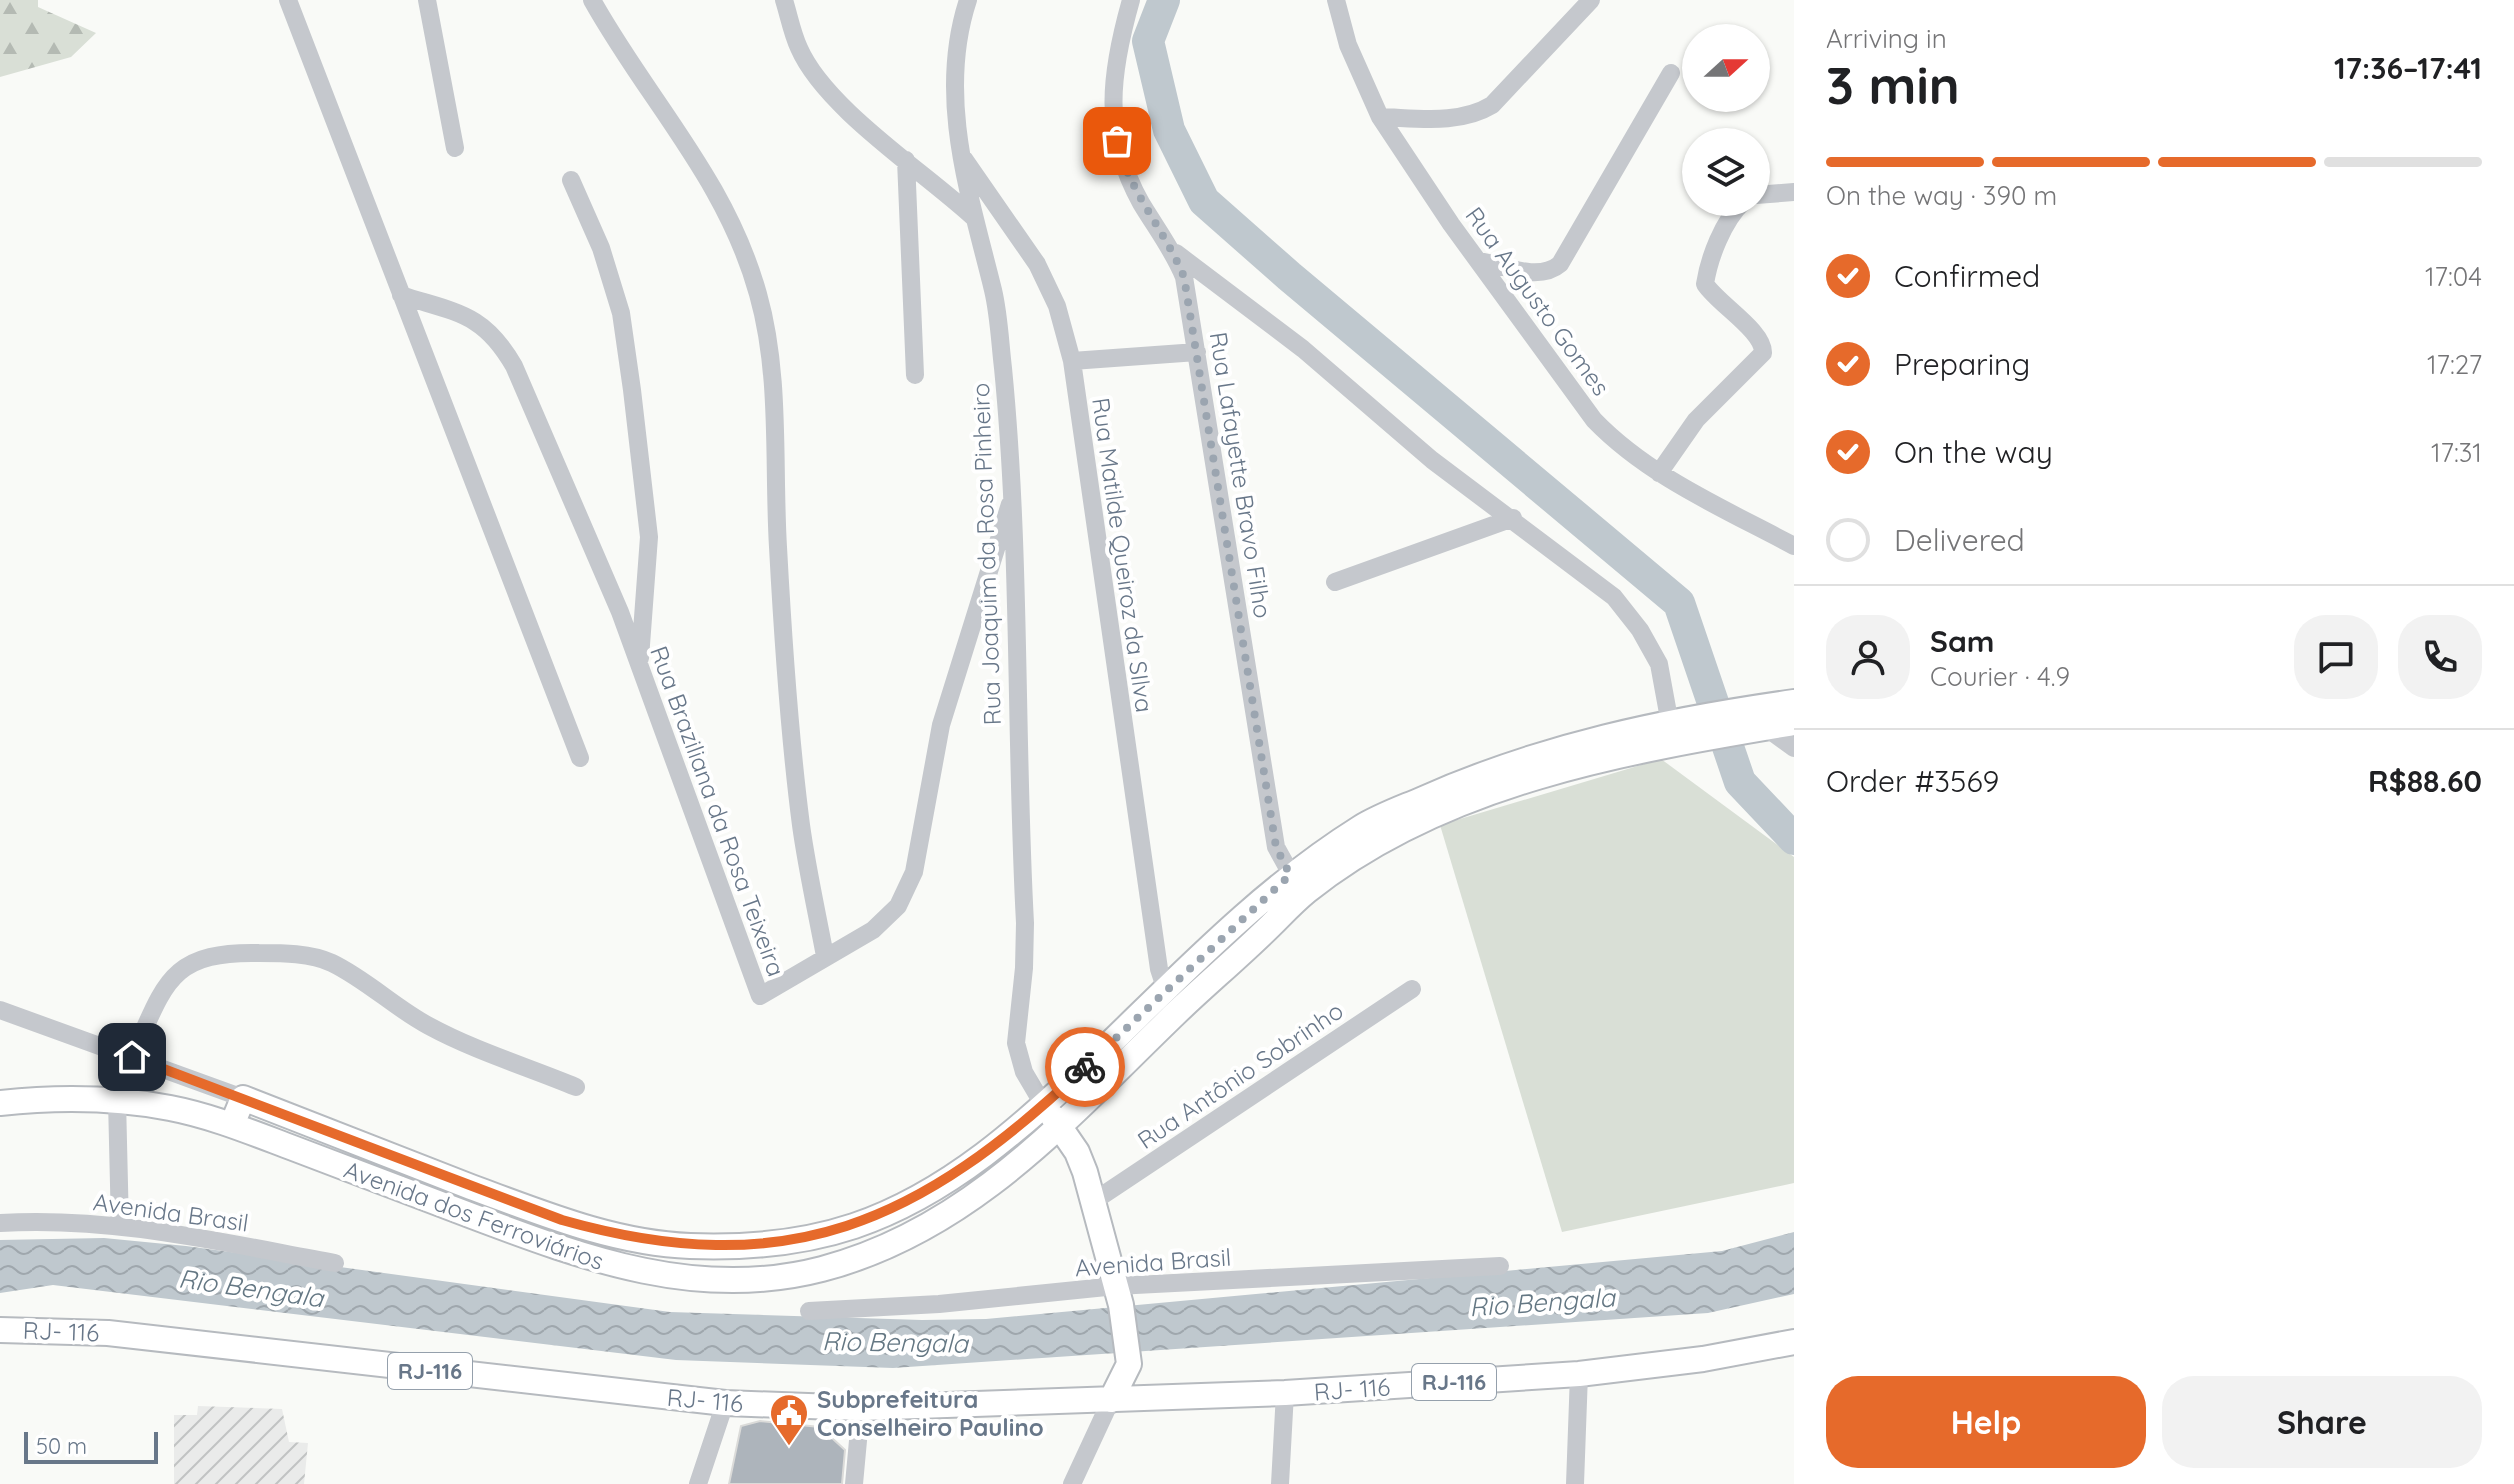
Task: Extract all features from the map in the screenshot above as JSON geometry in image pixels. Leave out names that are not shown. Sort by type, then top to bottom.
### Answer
[{"type":"main road","points":[[232,1125],[243,1098],[562,1220],[620,1237],[686,1246],[741,1246],[855,1226],[950,1178],[987,1154],[1044,1106],[1165,991],[1365,825],[1451,786],[1555,748],[1683,730],[1794,702]]},
{"type":"main road","points":[[1735,718],[1764,728],[1794,723]]},
{"type":"main road","name":"Avenida dos Ferroviários","points":[[0,1103],[41,1098],[117,1100],[173,1108],[232,1125],[539,1241],[619,1267],[668,1278],[725,1281],[819,1270],[908,1239],[986,1189],[1061,1127],[1174,1015],[1297,884]]},
{"type":"main road","points":[[1044,1106],[1077,1152],[1094,1201],[1118,1296],[1129,1364],[1111,1400]]},
{"type":"main road","name":"RJ- 116","points":[[0,1330],[108,1333],[725,1403],[861,1408],[1285,1393],[1579,1374],[1793,1349]]},
{"type":"street","points":[[288,0],[580,758]]},
{"type":"street","points":[[427,0],[455,148]]},
{"type":"street","points":[[592,0],[658,106],[698,157],[730,215],[759,294],[770,357],[782,618],[800,812],[825,956]]},
{"type":"street","points":[[784,0],[800,50],[824,85],[973,217]]},
{"type":"street","name":"Rua Joaquim da Rosa Pinheiro","points":[[968,0],[954,79],[960,153],[994,294],[1003,370],[1010,504],[1025,923],[1016,1043],[1024,1072],[1044,1106]]},
{"type":"street","name":"Rua Lafayette Bravo Filho","points":[[1131,0],[1114,83],[1112,122],[1121,161],[1141,203],[1174,252],[1184,277],[1276,847],[1297,884]]},
{"type":"street","name":"Rua Augusto Gomes","points":[[1336,0],[1348,45],[1380,117],[1594,420],[1620,447],[1659,473],[1794,546]]},
{"type":"street","points":[[1380,117],[1445,118],[1478,114],[1492,105],[1591,0]]},
{"type":"street","points":[[1480,261],[1538,273],[1550,272],[1560,264],[1671,73]]},
{"type":"street","name":"Rua Matilde Queiroz da SIlva","points":[[960,153],[1037,264],[1057,306],[1072,361],[1165,991],[1174,1015]]},
{"type":"street","points":[[906,160],[915,375]]},
{"type":"street","points":[[571,180],[601,248],[621,313],[632,390],[649,537],[639,664]]},
{"type":"street","points":[[1770,194],[1794,192]]},
{"type":"street","points":[[1659,473],[1696,420],[1763,353],[1760,338],[1714,297],[1705,284],[1708,266],[1732,216]]},
{"type":"street","points":[[1174,252],[1303,349],[1432,460],[1614,597],[1659,664],[1683,730]]},
{"type":"street","name":"Rua Braziliana da Rosa Teixeira","points":[[401,295],[473,319],[497,336],[514,366],[639,664],[760,996],[881,922],[898,906],[914,872],[941,725],[1010,504]]},
{"type":"street","points":[[1072,361],[1197,352]]},
{"type":"street","points":[[1335,582],[1513,518]]},
{"type":"street","points":[[1764,728],[1794,748]]},
{"type":"street","points":[[132,1057],[164,987],[181,968],[204,957],[226,954],[287,954],[329,962],[432,1028],[576,1087]]},
{"type":"street","name":"Rua Antônio Sobrinho","points":[[1094,1201],[1412,989]]},
{"type":"street","points":[[0,1010],[243,1098]]},
{"type":"street","points":[[117,1100],[120,1227]]},
{"type":"street","name":"Avenida Brasil","points":[[0,1223],[52,1220],[120,1227],[335,1263]]},
{"type":"street","name":"Avenida Brasil","points":[[809,1311],[1118,1296],[1500,1266]]},
{"type":"street","points":[[1575,1484],[1579,1374]]},
{"type":"street","points":[[1280,1484],[1285,1393]]},
{"type":"street","points":[[1072,1484],[1111,1400]]},
{"type":"street","points":[[698,1484],[725,1403]]},
{"type":"street","points":[[854,1484],[861,1408]]},
{"type":"shaded area","points":[[198,1406],[282,1409],[289,1442],[308,1443],[304,1484],[174,1484],[174,1415],[197,1415]]},
{"type":"green space","points":[[0,0],[38,0],[38,7],[96,33],[71,57],[0,77]]},
{"type":"green space","points":[[1661,759],[1794,857],[1794,1183],[1562,1232],[1440,825]]},
{"type":"water","name":"Rio Bengala","points":[[1794,1232],[1794,1294],[1708,1313],[893,1368],[676,1360],[53,1285],[0,1293],[0,1240],[104,1238],[186,1246],[670,1312],[922,1320],[986,1319],[1722,1251]]},
{"type":"building","name":"Subprefeitura Conselheiro Paulino","points":[[760,1421],[820,1427],[845,1450],[842,1484],[729,1484],[741,1426]]},
{"type":"waterway","points":[[1164,0],[1148,41],[1169,130],[1204,201],[1679,603],[1740,782],[1794,839]]},
{"type":"way so far","points":[[1085,1067],[1290,875],[1276,847],[1195,330],[1184,277],[1174,252],[1141,203],[1121,161],[1117,141]]},
{"type":"place","name":"Subprefeitura Conselheiro Paulino","points":[[789,1447]]},
{"type":"route","points":[[132,1057],[562,1220],[620,1237],[686,1246],[741,1246],[855,1226],[925,1193],[987,1154],[1085,1067]]}]
